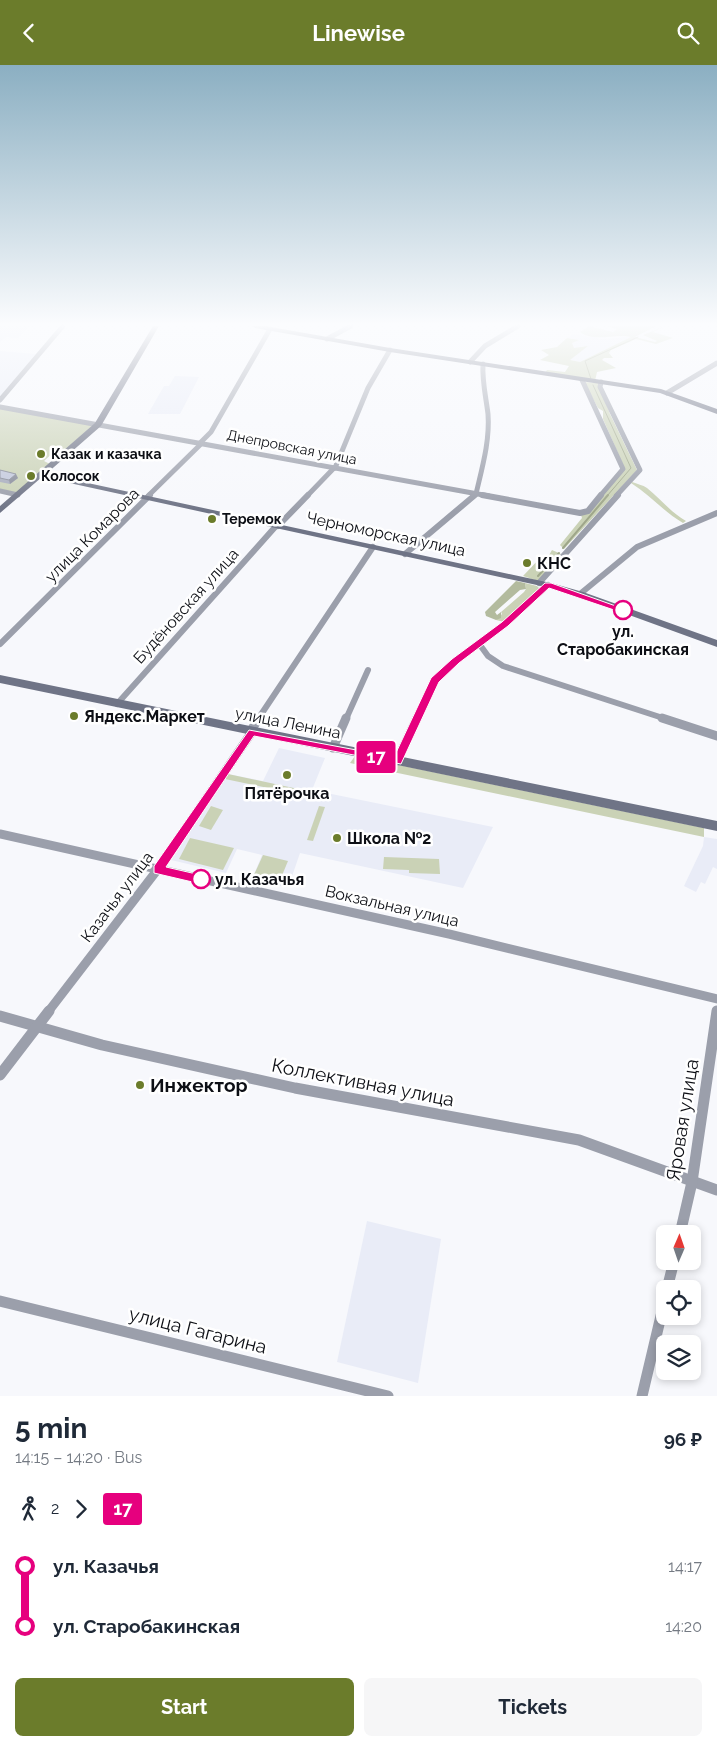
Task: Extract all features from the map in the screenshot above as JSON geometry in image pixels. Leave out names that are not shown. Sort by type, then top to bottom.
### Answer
[{"type":"street","points":[[0,400],[10,388]]},
{"type":"street","points":[[0,510],[98,424],[119,388]]},
{"type":"street","name":"улица Комарова","points":[[0,644],[149,498],[201,443],[211,432],[236,388]]},
{"type":"street","name":"Будёновская улица","points":[[116,704],[277,526],[335,468],[368,388]]},
{"type":"street","points":[[405,554],[476,494],[486,453],[488,415],[483,388]]},
{"type":"street","name":"Днепровская улица","points":[[0,407],[578,513],[588,511],[623,469],[586,388]]},
{"type":"street","points":[[397,761],[430,686],[455,661],[480,645],[543,584],[640,470],[611,414],[600,388]]},
{"type":"street","points":[[635,388],[667,393],[717,412]]},
{"type":"street","points":[[667,393],[675,388]]},
{"type":"street","name":"Черноморская улица","points":[[42,475],[543,584],[580,594],[717,644]]},
{"type":"street","points":[[0,491],[18,495]]},
{"type":"street","points":[[580,594],[637,547],[717,513]]},
{"type":"street","name":"Казачья улица","points":[[0,1075],[158,869],[373,547]]},
{"type":"street","points":[[480,645],[488,656],[503,666],[717,736]]},
{"type":"street","points":[[333,748],[368,670]]},
{"type":"street","name":"улица Ленина","points":[[0,679],[251,732],[717,826]]},
{"type":"street","name":"Вокзальная улица","points":[[0,834],[514,949],[717,999]]},
{"type":"street","name":"Яровая улица","points":[[682,1225],[692,1182],[717,1011]]},
{"type":"street","name":"Коллективная улица","points":[[0,1016],[38,1025],[102,1045],[295,1089],[579,1140],[692,1182],[717,1189]]},
{"type":"street","name":"улица Гагарина","points":[[0,1301],[388,1396]]},
{"type":"street","points":[[642,1396],[659,1325]]},
{"type":"shaded area","points":[[0,388],[7,388],[0,396]]},
{"type":"shaded area","points":[[163,388],[193,388],[180,414],[148,414]]},
{"type":"shaded area","name":"Школа №2","points":[[279,748],[325,758],[312,790],[493,827],[463,888],[300,853],[288,888],[252,879],[262,855],[237,849],[226,873],[171,860],[228,774],[263,781]]},
{"type":"shaded area","points":[[704,837],[717,839],[717,869],[713,867],[705,884],[701,882],[696,892],[684,886],[703,846]]},
{"type":"shaded area","points":[[367,1221],[441,1239],[418,1383],[337,1362]]},
{"type":"green space","points":[[587,388],[600,388],[610,414],[637,470],[564,549],[560,545],[582,518],[581,515],[588,512],[625,469],[603,419],[603,411],[598,408]]},
{"type":"green space","points":[[0,408],[94,424],[65,450],[57,449],[44,461],[50,464],[17,493],[0,489]]},
{"type":"green space","points":[[632,482],[647,488],[675,514],[686,521],[683,523],[676,519]]},
{"type":"green space","points":[[552,550],[561,554],[538,581],[523,576],[542,556],[548,557]]},
{"type":"green space","points":[[516,581],[525,583],[526,589],[520,590],[495,612],[497,615],[501,612],[501,618],[496,620],[486,616],[485,612]]},
{"type":"green space","points":[[525,583],[537,586],[540,589],[504,622],[496,620],[502,614],[501,612],[524,592],[526,589]]},
{"type":"green space","points":[[355,756],[704,828],[704,837],[350,763]]},
{"type":"green space","points":[[228,774],[303,790],[301,795],[225,779]]},
{"type":"green space","points":[[211,806],[223,810],[211,830],[199,826]]},
{"type":"green space","points":[[319,806],[325,807],[313,841],[307,840]]},
{"type":"green space","points":[[190,838],[234,848],[223,870],[179,859]]},
{"type":"green space","points":[[263,855],[288,861],[278,885],[252,879]]},
{"type":"green space","points":[[384,857],[439,859],[440,874],[409,873],[409,870],[383,869]]},
{"type":"building","points":[[0,470],[16,474],[9,480],[0,478]]},
{"type":"waterway","points":[[594,388],[631,468],[607,496]]},
{"type":"waterway","points":[[563,548],[608,495]]},
{"type":"waterway","points":[[538,576],[559,553]]},
{"type":"bus line","name":"17","points":[[201,879],[158,869],[252,732],[397,761],[430,686],[435,680],[455,661],[480,645],[505,624],[548,585],[580,594],[623,610]]},
{"type":"place","name":"Казак и казачка","points":[[41,454]]},
{"type":"place","name":"Колосок","points":[[31,476]]},
{"type":"place","name":"Теремок","points":[[212,519]]},
{"type":"place","name":"КНС","points":[[527,563]]},
{"type":"place","name":"ул. Старобакинская","points":[[623,610]]},
{"type":"place","name":"Яндекс.Маркет","points":[[74,716]]},
{"type":"place","name":"Пятёрочка","points":[[287,775]]},
{"type":"place","name":"Школа №2","points":[[337,838]]},
{"type":"place","name":"ул. Казачья","points":[[201,879]]},
{"type":"place","name":"Инжектор","points":[[140,1085]]}]
